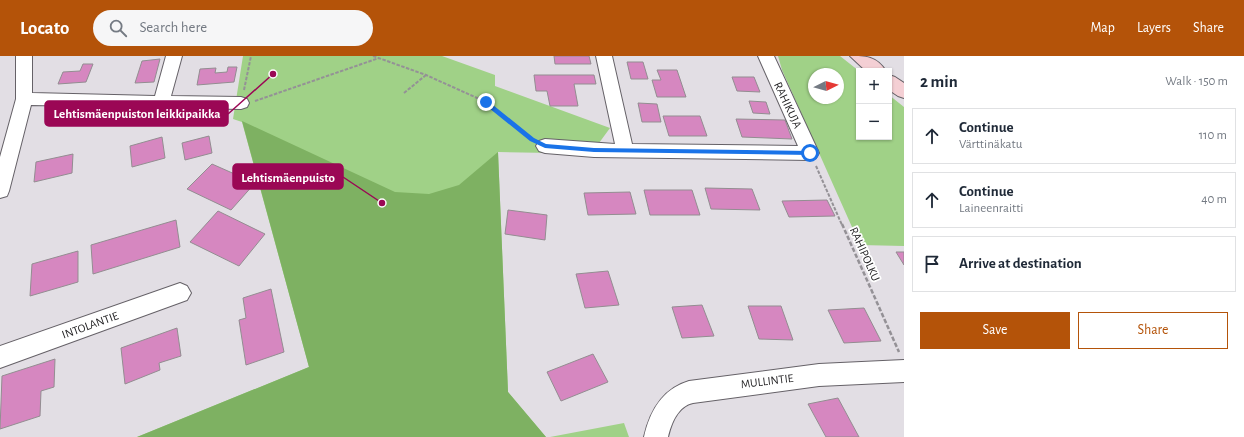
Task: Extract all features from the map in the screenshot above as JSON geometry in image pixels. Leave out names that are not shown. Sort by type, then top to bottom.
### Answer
[{"type":"street","points":[[0,191],[24,99],[24,56]]},
{"type":"street","points":[[162,100],[174,56]]},
{"type":"street","points":[[604,56],[625,150]]},
{"type":"street","name":"RAHIKUJA","points":[[766,56],[810,153]]},
{"type":"street","points":[[859,56],[873,68]]},
{"type":"street","points":[[892,83],[904,92]]},
{"type":"street","points":[[24,99],[241,102]]},
{"type":"street","points":[[545,146],[569,149],[810,153]]},
{"type":"street","name":"INTOLANTIE","points":[[0,357],[180,293]]},
{"type":"street","name":"MULLINTIE","points":[[656,437],[659,422],[668,407],[682,395],[700,390],[902,363]]},
{"type":"path","points":[[251,56],[241,102],[275,96],[358,64],[380,58]]},
{"type":"path","points":[[373,56],[426,75],[486,102],[532,139],[545,146]]},
{"type":"path","points":[[404,92],[426,75]]},
{"type":"path","name":"RAHIPOLKU","points":[[810,153],[902,363]]},
{"type":"green space","points":[[243,56],[442,56],[495,75],[495,86],[610,128],[599,143],[551,153],[498,152],[508,392],[546,437],[137,437],[309,367],[242,122],[233,119]]},
{"type":"green space","points":[[778,56],[840,56],[856,69],[856,140],[892,140],[892,97],[904,107],[904,246],[860,245],[782,70]]},
{"type":"green space","points":[[242,121],[395,192],[429,194],[459,185],[498,152],[508,392],[546,437],[137,437],[309,367]]},
{"type":"green space","points":[[624,423],[629,437],[550,437]]},
{"type":"building","points":[[554,56],[589,56],[591,64],[555,64]]},
{"type":"building","points":[[160,59],[154,82],[135,83],[142,61]]},
{"type":"building","points":[[627,62],[643,62],[648,79],[631,79]]},
{"type":"building","points":[[83,64],[93,64],[86,82],[58,84],[63,72],[80,71]]},
{"type":"building","points":[[228,67],[237,67],[234,82],[197,85],[200,69],[216,68],[215,73],[227,72]]},
{"type":"building","points":[[657,70],[677,70],[686,97],[657,97],[652,80],[661,80]]},
{"type":"building","points":[[534,75],[594,75],[596,84],[574,84],[578,106],[550,106],[547,91],[536,91]]},
{"type":"building","points":[[732,77],[754,77],[760,92],[737,91]]},
{"type":"building","points":[[749,101],[766,102],[770,114],[753,113]]},
{"type":"building","points":[[638,103],[657,104],[661,122],[642,122]]},
{"type":"building","points":[[663,116],[700,116],[707,136],[669,136]]},
{"type":"building","points":[[736,119],[785,120],[792,139],[742,137]]},
{"type":"building","points":[[209,136],[212,153],[185,160],[182,143]]},
{"type":"building","points":[[162,137],[165,158],[132,167],[130,146]]},
{"type":"building","points":[[73,154],[72,173],[34,182],[36,162]]},
{"type":"building","points":[[212,164],[255,183],[231,210],[187,189]]},
{"type":"building","points":[[705,188],[752,189],[760,210],[711,209]]},
{"type":"building","points":[[644,190],[692,190],[700,215],[650,215]]},
{"type":"building","points":[[630,192],[636,214],[588,215],[584,193]]},
{"type":"building","points":[[827,200],[835,216],[789,217],[782,201]]},
{"type":"building","points":[[508,210],[547,215],[545,240],[505,234]]},
{"type":"building","points":[[218,211],[265,234],[239,266],[190,242]]},
{"type":"building","points":[[176,220],[180,247],[93,274],[91,245]]},
{"type":"building","points":[[78,251],[78,282],[30,296],[32,264]]},
{"type":"building","points":[[896,252],[904,252],[904,265]]},
{"type":"building","points":[[608,271],[619,305],[585,308],[576,274]]},
{"type":"building","points":[[271,289],[284,352],[246,365],[239,320],[246,318],[243,298]]},
{"type":"building","points":[[702,305],[714,336],[682,338],[672,307]]},
{"type":"building","points":[[748,306],[781,306],[793,340],[759,339]]},
{"type":"building","points":[[864,308],[881,341],[844,343],[828,310]]},
{"type":"building","points":[[177,328],[181,356],[159,363],[160,370],[125,384],[121,348]]},
{"type":"building","points":[[593,354],[608,382],[561,401],[547,372]]},
{"type":"building","points":[[55,359],[54,387],[41,391],[40,416],[0,429],[2,376]]},
{"type":"building","points":[[838,398],[859,437],[826,437],[808,404]]},
{"type":"place","name":"Lehtismäenpuiston leikkipaikka","points":[[273,74]]},
{"type":"place","name":"Lehtismäenpuisto","points":[[382,203]]},
{"type":"route","points":[[486,102],[532,139],[545,146],[594,150],[810,153]]}]
